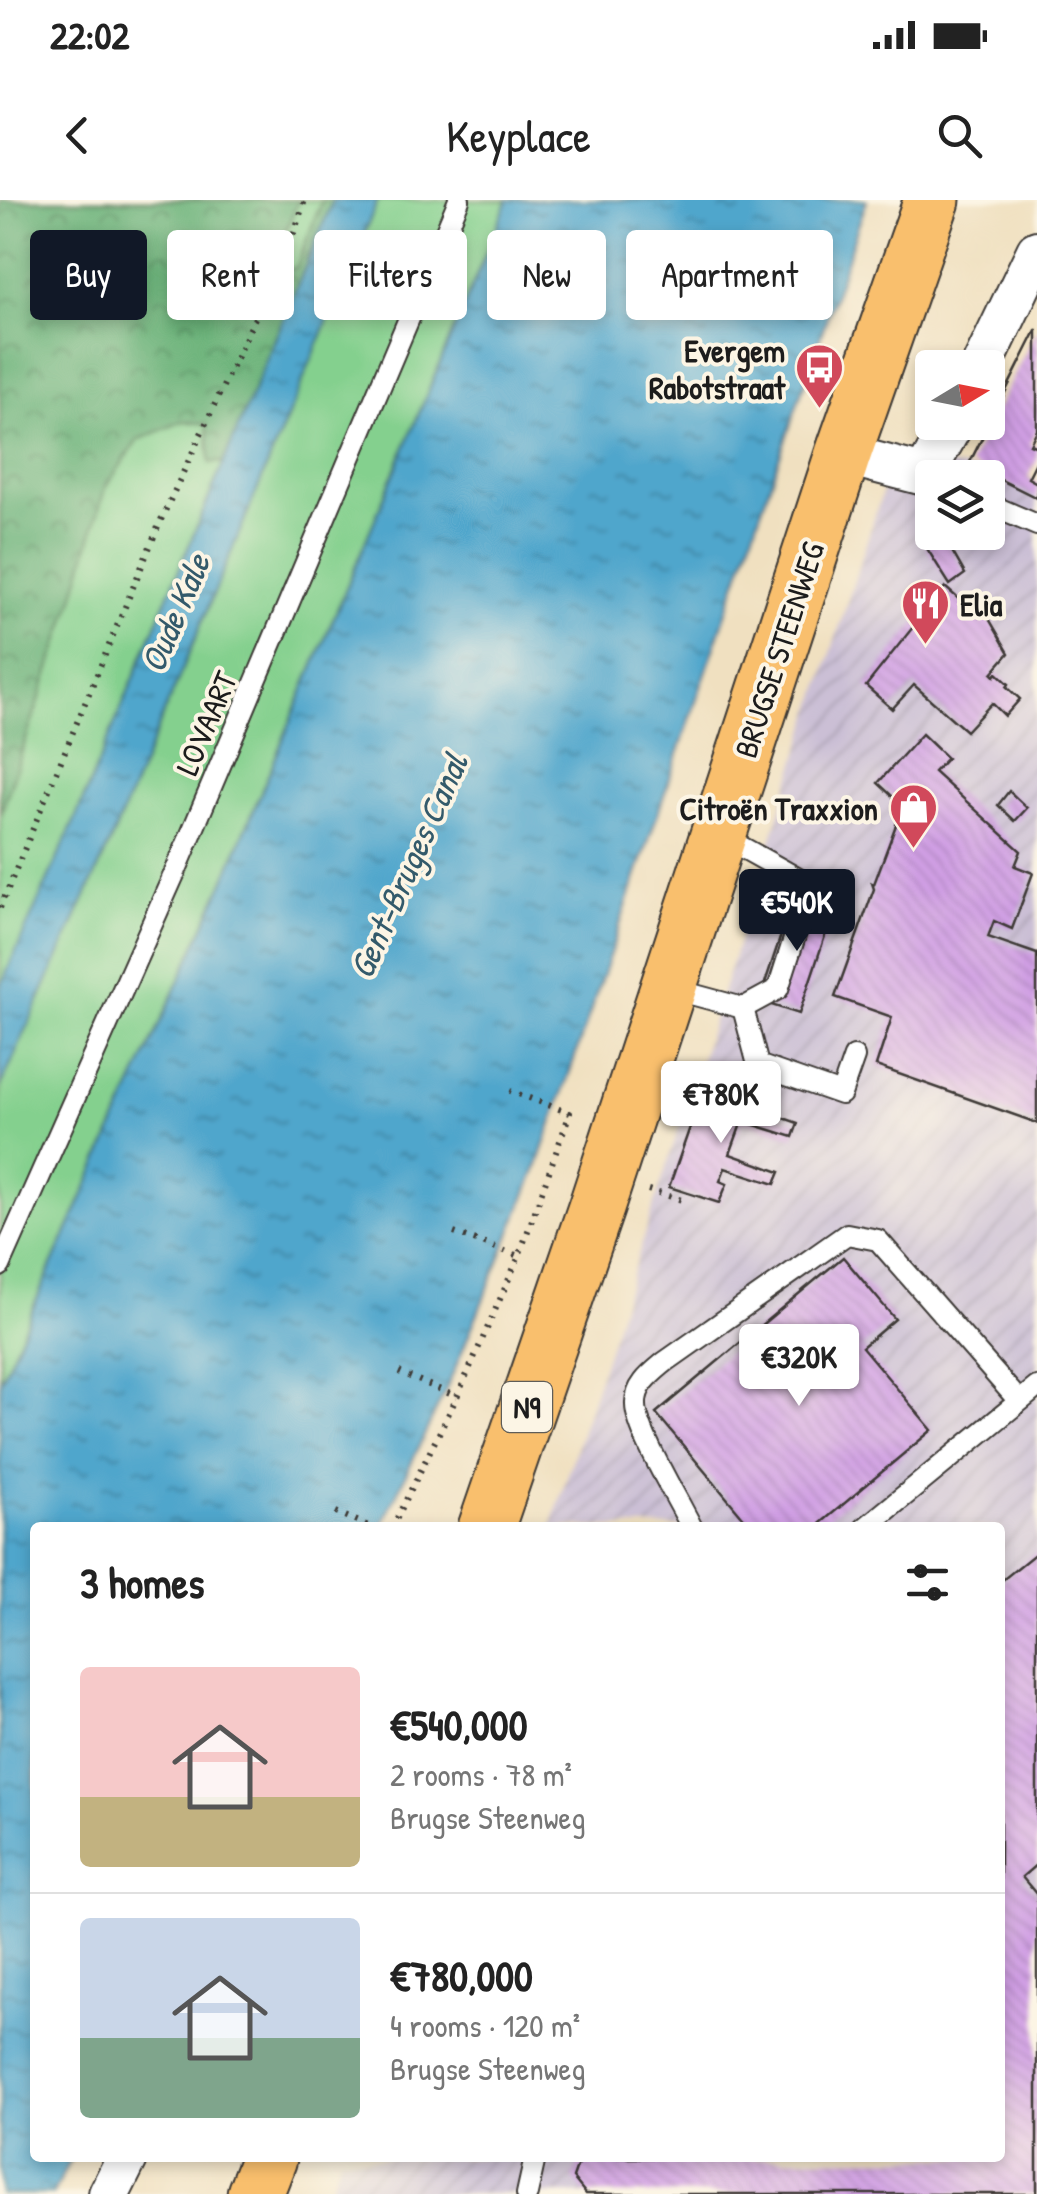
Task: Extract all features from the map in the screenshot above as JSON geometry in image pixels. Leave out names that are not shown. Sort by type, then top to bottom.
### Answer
[{"type":"main road","name":"BRUGSE STEENWEG","points":[[488,1522],[932,200]]},
{"type":"main road","points":[[255,2194],[268,2162]]},
{"type":"street","points":[[989,350],[1037,251]]},
{"type":"street","points":[[844,454],[915,473]]},
{"type":"street","points":[[109,2194],[125,2162]]},
{"type":"lane","name":"LOVAART","points":[[0,1266],[176,870],[459,200]]},
{"type":"lane","points":[[1005,511],[1037,524]]},
{"type":"lane","points":[[668,988],[742,1008],[778,989],[812,886],[719,834]]},
{"type":"lane","points":[[742,1008],[758,1065],[841,1094],[854,1056]]},
{"type":"lane","points":[[689,1522],[640,1418],[636,1405],[642,1382],[847,1234],[878,1240],[1019,1402]]},
{"type":"lane","points":[[872,1522],[1037,1387]]},
{"type":"lane","points":[[527,2194],[533,2162]]},
{"type":"path","points":[[0,908],[160,520],[293,236],[305,200]]},
{"type":"path","points":[[395,1522],[457,1397],[519,1256],[570,1113],[510,1091]]},
{"type":"path","points":[[454,1234],[519,1256]]},
{"type":"path","points":[[399,1372],[457,1397]]},
{"type":"path","points":[[336,1512],[359,1522]]},
{"type":"shaded area","points":[[894,456],[917,460],[915,550],[1005,550],[1005,483],[1037,496],[1037,2194],[328,2194],[339,2162],[1005,2162],[1005,1522],[553,1522]]},
{"type":"green space","points":[[0,200],[333,200],[321,230],[314,230],[314,246],[294,294],[294,230],[167,230],[167,320],[283,320],[74,822],[0,988]]},
{"type":"green space","points":[[0,200],[299,200],[286,230],[167,230],[167,320],[283,320],[224,462],[210,463],[207,424],[183,421],[138,440],[105,488],[74,598],[0,816]]},
{"type":"green space","points":[[322,200],[333,200],[321,230],[314,230],[314,246],[294,294],[294,268]]},
{"type":"green space","points":[[378,200],[508,200],[495,230],[487,230],[487,250],[467,298],[467,230],[365,230]]},
{"type":"green space","points":[[328,320],[458,320],[222,886],[0,1382],[0,1088],[112,838]]},
{"type":"water","points":[[333,200],[378,200],[365,230],[321,230]]},
{"type":"water","name":"Gent-Bruges Canal","points":[[508,200],[867,200],[833,300],[833,230],[626,230],[626,320],[826,320],[536,1171],[450,1381],[383,1522],[30,1522],[30,2162],[69,2162],[53,2194],[0,2194],[0,1382],[222,886],[458,320],[467,320],[467,298],[487,250],[487,320],[606,320],[606,230],[495,230]]},
{"type":"water","name":"Oude Kale","points":[[314,246],[314,320],[328,320],[112,838],[0,1088],[0,987],[74,822],[283,320],[294,320],[294,294]]},
{"type":"building","points":[[1037,329],[1037,430],[1030,444],[1037,447],[1037,460],[1028,478],[1037,483],[1037,498],[1005,482],[1005,460],[971,460],[981,440],[1005,440],[1005,393]]},
{"type":"building","points":[[928,550],[951,550],[965,574],[950,585]]},
{"type":"building","points":[[945,587],[979,617],[984,610],[1009,653],[992,673],[1009,684],[1007,687],[1020,699],[1005,716],[992,703],[966,731],[914,685],[892,709],[866,686]]},
{"type":"building","points":[[922,734],[947,758],[934,772],[1021,851],[1015,866],[1033,873],[1012,929],[994,921],[988,937],[1037,954],[1037,1123],[876,1066],[892,1017],[835,997],[874,889],[872,883],[903,806],[878,783]]},
{"type":"building","points":[[1009,791],[1027,808],[1015,821],[998,805]]},
{"type":"building","points":[[795,893],[835,906],[799,1014],[759,1001]]},
{"type":"building","points":[[703,1090],[798,1123],[793,1137],[742,1121],[730,1154],[780,1172],[775,1184],[725,1168],[720,1181],[727,1184],[719,1203],[669,1187]]},
{"type":"building","points":[[843,1257],[895,1319],[862,1347],[932,1430],[822,1522],[747,1522],[656,1413]]},
{"type":"building","points":[[1037,1552],[1037,1864],[1022,1877],[1037,1895],[1037,2194],[586,2194],[573,2178],[579,2162],[1005,2162],[1005,1578]]},
{"type":"place","name":"Evergem Rabotstraat","points":[[820,410]]},
{"type":"place","name":"Elia","points":[[925,646]]},
{"type":"place","name":"Citroën Traxxion","points":[[913,850]]}]
